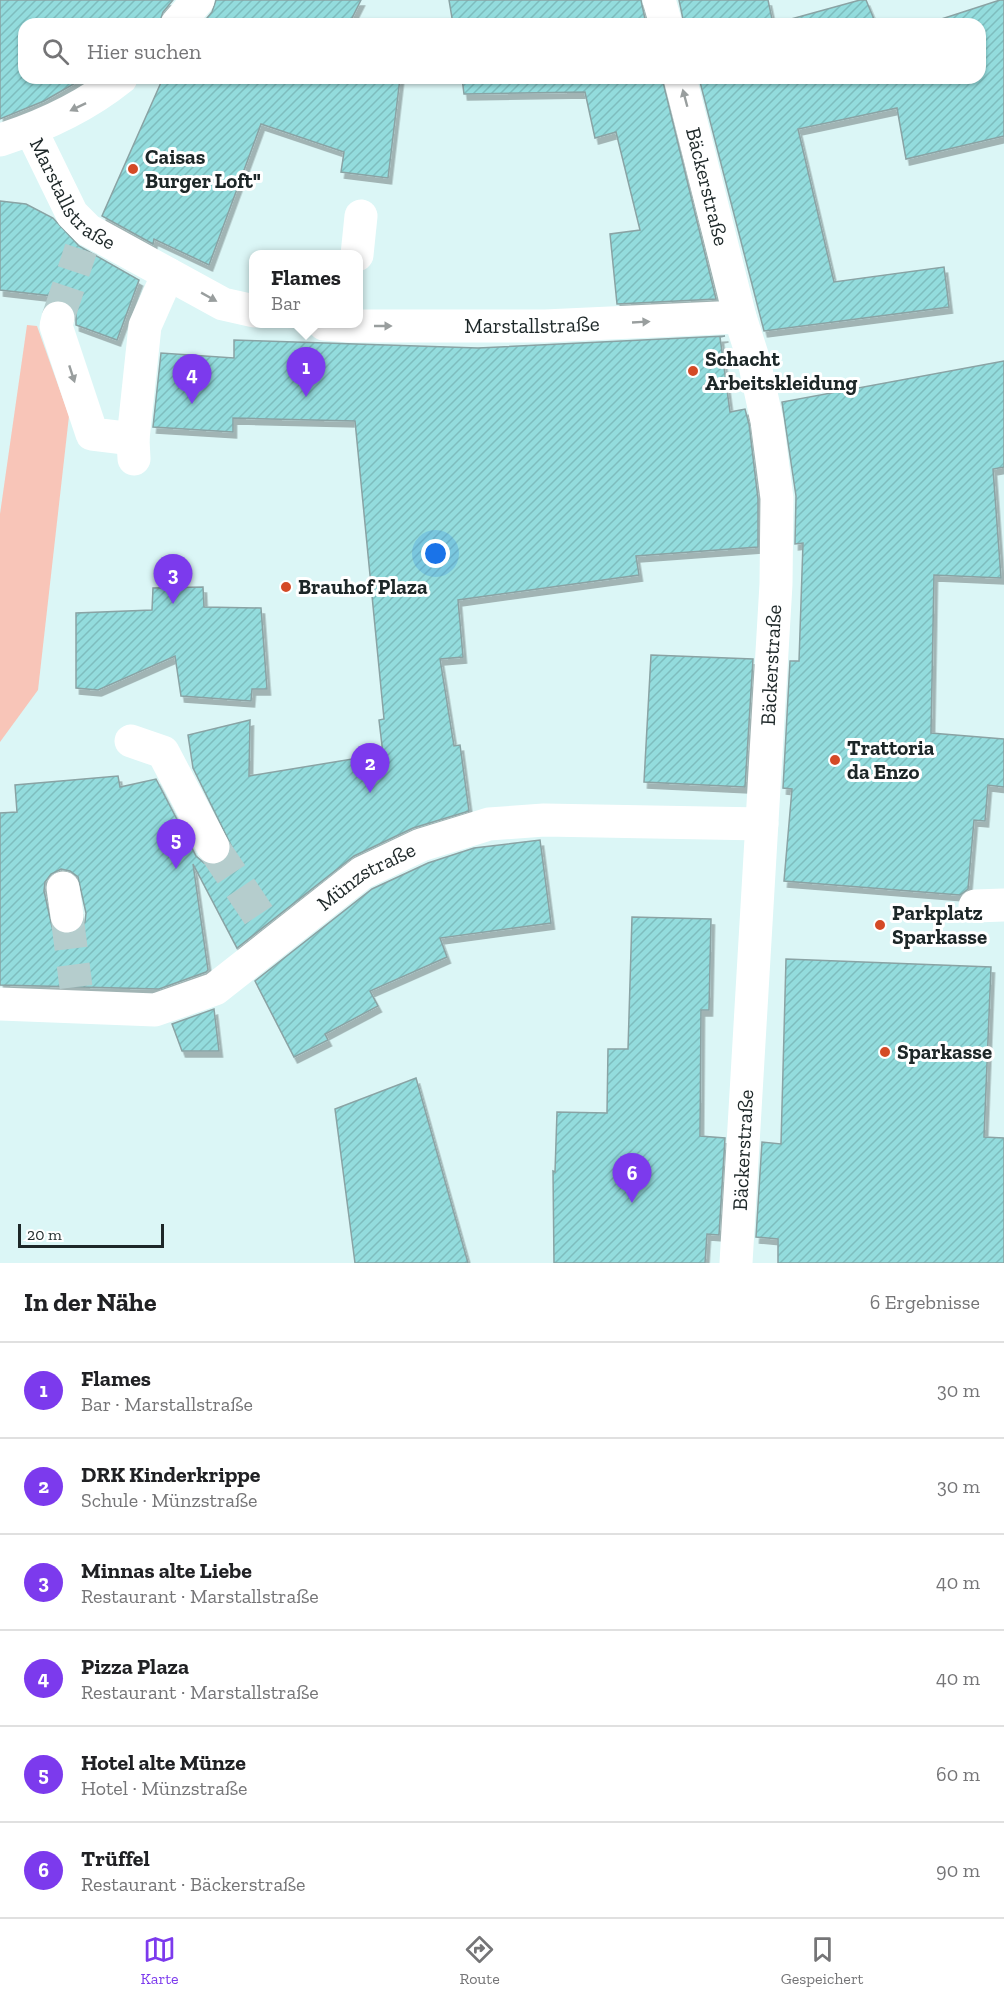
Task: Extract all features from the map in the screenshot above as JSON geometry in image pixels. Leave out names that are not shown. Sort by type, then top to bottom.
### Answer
[{"type":"street","points":[[182,18],[198,0]]},
{"type":"street","points":[[659,0],[664,18]]},
{"type":"street","points":[[0,140],[31,130],[96,98],[114,84]]},
{"type":"street","name":"Bäckerstraße","points":[[682,84],[740,317],[754,361],[767,421],[777,498],[777,566],[736,1263]]},
{"type":"street","name":"Marstallstraße","points":[[31,130],[84,239],[168,274],[222,304],[249,310]]},
{"type":"street","points":[[358,250],[361,216]]},
{"type":"street","points":[[58,318],[56,326],[92,434],[134,449],[146,326],[168,274]]},
{"type":"street","name":"Marstallstraße","points":[[363,324],[545,326],[740,317]]},
{"type":"street","points":[[131,741],[163,752],[213,847]]},
{"type":"street","name":"Münzstraße","points":[[0,1004],[78,996],[155,1010],[215,988],[271,933],[362,873],[421,845],[489,824],[544,820],[762,824]]},
{"type":"shaded area","points":[[27,325],[37,326],[69,416],[38,690],[0,742],[0,514]]},
{"type":"building","points":[[0,0],[173,0],[161,18],[18,18],[18,84],[74,84],[44,101],[0,119]]},
{"type":"building","points":[[216,0],[361,0],[352,18],[207,18]]},
{"type":"building","points":[[449,0],[641,0],[645,18],[452,18]]},
{"type":"building","points":[[679,0],[768,0],[772,18],[683,18]]},
{"type":"building","points":[[866,0],[874,18],[795,18]]},
{"type":"building","points":[[1004,0],[1004,136],[906,159],[897,108],[798,129],[834,282],[944,267],[949,307],[764,331],[701,84],[986,84],[986,18],[944,18]]},
{"type":"building","points":[[160,84],[399,84],[388,178],[341,172],[344,152],[261,124],[209,265],[154,239],[153,244],[102,216]]},
{"type":"building","points":[[463,84],[663,84],[716,299],[617,304],[610,234],[640,230],[616,132],[595,138],[585,92],[464,94]]},
{"type":"building","points":[[0,201],[26,204],[53,218],[79,246],[139,280],[117,340],[76,325],[76,312],[63,300],[50,301],[52,296],[0,290]]},
{"type":"building","points":[[725,336],[720,337],[730,412],[745,409],[749,424],[758,499],[758,547],[636,556],[639,575],[458,600],[463,657],[440,659],[454,746],[460,745],[469,811],[413,828],[354,856],[237,948],[193,864],[208,970],[206,972],[159,989],[0,985],[0,813],[17,812],[15,785],[118,776],[120,787],[156,779],[196,856],[204,863],[213,866],[222,863],[228,857],[232,847],[193,768],[188,735],[250,720],[249,776],[383,754],[379,720],[384,719],[355,421],[233,418],[233,432],[153,427],[161,353],[234,358],[234,340],[478,348]],"holes":[[[61,869],[70,871],[78,877],[86,913],[85,922],[79,930],[69,935],[60,933],[52,927],[44,891],[45,882],[51,874]]]},
{"type":"building","points":[[1004,361],[1004,467],[993,469],[1001,578],[934,575],[931,733],[1004,739],[1004,787],[988,785],[985,821],[974,820],[968,889],[960,895],[784,881],[792,789],[783,788],[790,661],[799,661],[803,543],[795,544],[796,496],[782,402]]},
{"type":"building","points":[[203,587],[204,607],[261,608],[267,689],[252,689],[251,701],[181,696],[175,656],[98,690],[76,688],[76,613],[152,610],[153,588]]},
{"type":"building","points":[[651,655],[753,659],[745,787],[644,782]]},
{"type":"building","points":[[540,840],[551,923],[440,938],[447,957],[370,991],[378,1006],[325,1034],[328,1040],[294,1057],[255,981],[372,889],[428,863],[474,848]]},
{"type":"building","points":[[632,917],[711,919],[709,1010],[701,1010],[700,1136],[725,1138],[719,1235],[707,1234],[705,1263],[554,1263],[553,1171],[555,1172],[557,1112],[607,1113],[608,1049],[628,1049]]},
{"type":"building","name":"Sparkasse","points":[[786,959],[991,967],[984,1137],[1004,1138],[1004,1263],[778,1263],[778,1239],[756,1237],[762,1142],[781,1144]]},
{"type":"building","points":[[214,1009],[219,1051],[182,1051],[172,1024]]},
{"type":"building","points":[[416,1078],[468,1263],[355,1263],[335,1109]]},
{"type":"tunnel","points":[[58,318],[81,249]]},
{"type":"tunnel","points":[[213,847],[266,926]]},
{"type":"tunnel","points":[[67,916],[76,987]]},
{"type":"place","name":"Caisas Burger Loft\"","points":[[133,169]]},
{"type":"place","name":"Schacht Arbeitskleidung","points":[[693,371]]},
{"type":"place","name":"Flames","points":[[306,397]]},
{"type":"place","name":"Pizza Plaza","points":[[192,404]]},
{"type":"place","name":"Brauhof Plaza","points":[[286,587]]},
{"type":"place","name":"Minnas alte Liebe","points":[[173,604]]},
{"type":"place","name":"Trattoria da Enzo","points":[[835,760]]},
{"type":"place","name":"DRK Kinderkrippe","points":[[370,793]]},
{"type":"place","name":"Hotel alte Münze","points":[[176,869]]},
{"type":"place","name":"Parkplatz Sparkasse","points":[[880,925]]},
{"type":"place","name":"Sparkasse","points":[[885,1052]]},
{"type":"place","name":"Trüffel","points":[[632,1203]]}]
